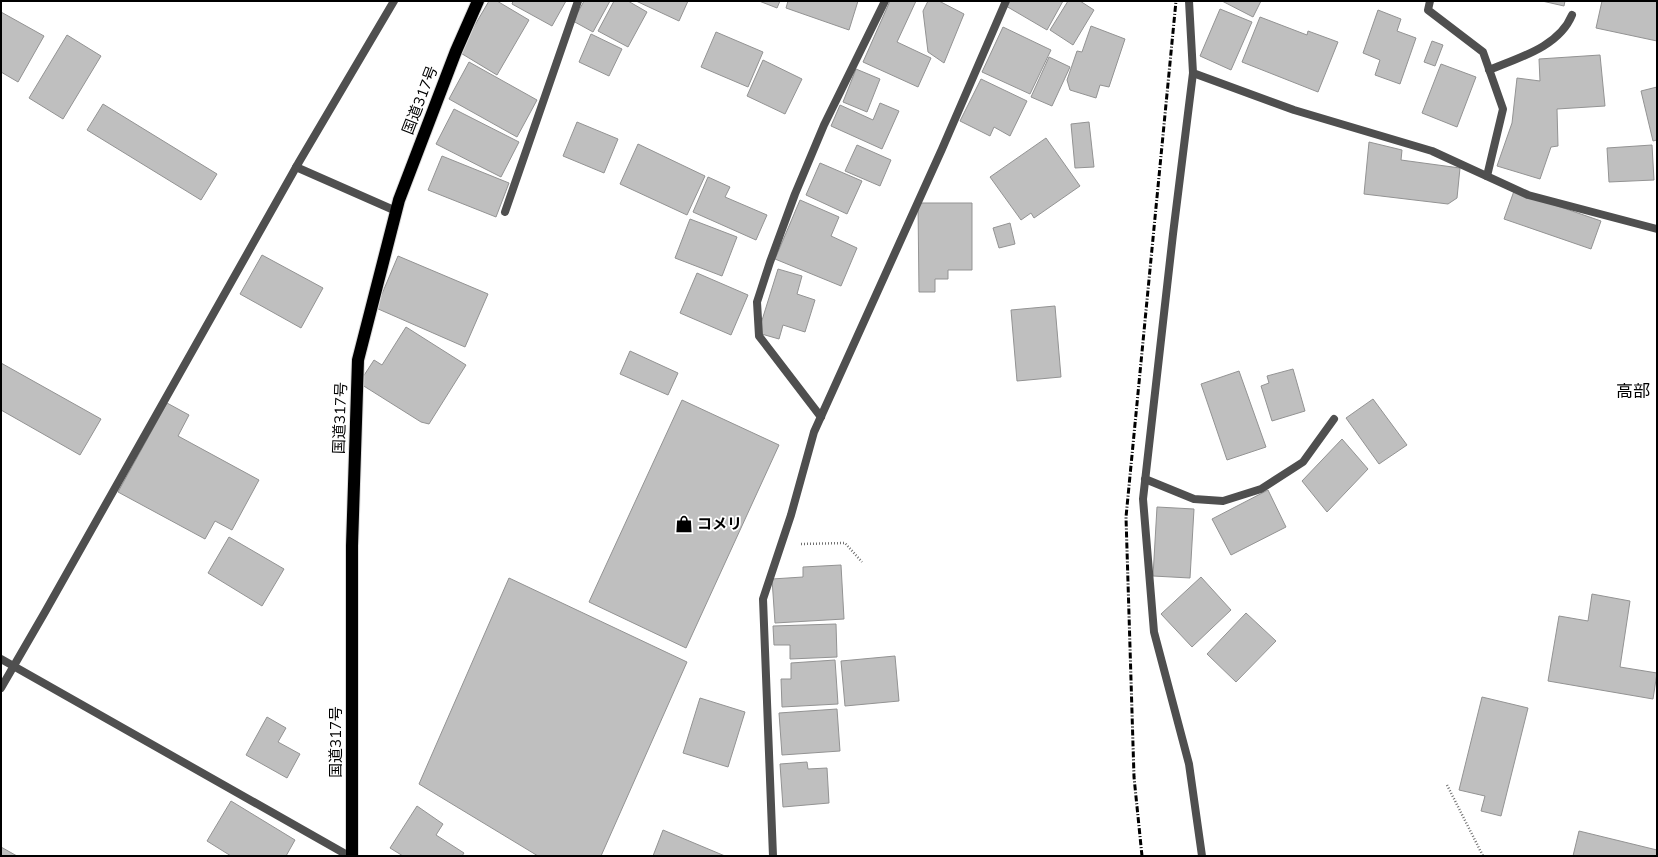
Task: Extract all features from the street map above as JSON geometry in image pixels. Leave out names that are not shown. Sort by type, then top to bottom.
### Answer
[{"type":"highway","name":"国道317号","points":[[352,856],[352,546],[358,360],[396,211],[456,51],[478,1]]},
{"type":"street","points":[[1,688],[296,167],[394,1]]},
{"type":"street","points":[[505,212],[578,1]]},
{"type":"street","points":[[821,417],[759,336],[757,302],[795,194],[824,125],[885,1]]},
{"type":"street","points":[[773,856],[763,599],[781,545],[814,432],[942,149],[1006,1]]},
{"type":"street","points":[[1189,1],[1193,73],[1143,499],[1154,632],[1190,764],[1202,856]]},
{"type":"street","points":[[1430,1],[1428,10],[1482,52],[1503,109],[1487,176]]},
{"type":"street","points":[[1489,70],[1545,45],[1568,24],[1572,15]]},
{"type":"street","points":[[1193,73],[1294,110],[1432,151],[1528,195],[1657,229]]},
{"type":"street","points":[[296,167],[396,211]]},
{"type":"street","points":[[1145,479],[1194,500],[1223,501],[1261,490],[1303,462],[1334,419]]},
{"type":"street","points":[[1,659],[349,856]]},
{"type":"path","points":[[781,545],[845,542],[862,562]]},
{"type":"path","points":[[1447,785],[1483,856]]},
{"type":"building","points":[[489,1],[497,1],[529,20],[497,75],[459,52]]},
{"type":"building","points":[[513,1],[566,1],[552,26],[512,4]]},
{"type":"building","points":[[584,1],[610,1],[593,32],[573,21]]},
{"type":"building","points":[[614,1],[628,1],[647,12],[628,47],[598,31]]},
{"type":"building","points":[[636,1],[688,1],[679,21]]},
{"type":"building","points":[[759,1],[780,1],[777,8]]},
{"type":"building","points":[[788,1],[858,1],[849,30],[786,8]]},
{"type":"building","points":[[890,1],[916,1],[897,42],[931,58],[918,87],[863,62]]},
{"type":"building","points":[[928,1],[939,1],[964,14],[944,63],[928,52],[923,11]]},
{"type":"building","points":[[1009,1],[1063,1],[1047,30],[1006,6]]},
{"type":"building","points":[[1068,1],[1080,1],[1094,10],[1073,45],[1050,30]]},
{"type":"building","points":[[1222,1],[1261,1],[1253,17]]},
{"type":"building","points":[[1542,1],[1565,1],[1564,6]]},
{"type":"building","points":[[1602,1],[1657,1],[1657,41],[1596,28]]},
{"type":"building","points":[[1220,9],[1252,22],[1231,70],[1200,56]]},
{"type":"building","points":[[1378,10],[1401,19],[1397,31],[1416,38],[1400,84],[1375,75],[1380,60],[1363,53]]},
{"type":"building","points":[[1,12],[44,36],[18,82],[1,72]]},
{"type":"building","points":[[1260,17],[1307,35],[1308,31],[1338,42],[1318,92],[1242,62]]},
{"type":"building","points":[[1091,26],[1125,39],[1109,87],[1100,85],[1096,98],[1070,90],[1067,80],[1077,51],[1082,52]]},
{"type":"building","points":[[1003,27],[1051,50],[1030,94],[982,72]]},
{"type":"building","points":[[716,32],[763,52],[748,87],[701,67]]},
{"type":"building","points":[[591,34],[622,49],[609,76],[579,62]]},
{"type":"building","points":[[67,35],[101,56],[63,119],[29,98]]},
{"type":"building","points":[[1432,41],[1443,45],[1435,66],[1424,62]]},
{"type":"building","points":[[1600,55],[1605,106],[1557,109],[1558,146],[1551,147],[1540,179],[1497,166],[1512,123],[1517,78],[1540,81],[1539,59]]},
{"type":"building","points":[[1049,57],[1070,67],[1052,106],[1031,97]]},
{"type":"building","points":[[763,60],[802,79],[785,114],[747,96]]},
{"type":"building","points":[[469,62],[537,100],[517,137],[449,99]]},
{"type":"building","points":[[1441,64],[1476,77],[1457,127],[1422,113]]},
{"type":"building","points":[[856,69],[880,79],[867,112],[843,102]]},
{"type":"building","points":[[981,79],[1027,101],[1010,136],[994,127],[990,136],[960,121]]},
{"type":"building","points":[[1657,87],[1657,140],[1653,141],[1641,91]]},
{"type":"building","points":[[880,103],[899,111],[882,149],[831,126],[840,105],[873,120]]},
{"type":"building","points":[[103,104],[217,174],[201,200],[87,130]]},
{"type":"building","points":[[454,109],[519,142],[501,177],[436,144]]},
{"type":"building","points":[[577,122],[618,139],[604,173],[563,156]]},
{"type":"building","points":[[1089,122],[1094,167],[1075,168],[1071,124]]},
{"type":"building","points":[[1046,138],[1080,186],[1034,218],[1031,213],[1021,220],[990,177]]},
{"type":"building","points":[[1369,142],[1402,150],[1401,160],[1460,168],[1457,198],[1448,204],[1364,194]]},
{"type":"building","points":[[638,144],[705,176],[687,215],[620,184]]},
{"type":"building","points":[[857,145],[891,160],[880,186],[845,171]]},
{"type":"building","points":[[1652,145],[1654,180],[1609,182],[1607,148]]},
{"type":"building","points":[[442,156],[509,183],[496,217],[428,190]]},
{"type":"building","points":[[820,163],[862,181],[847,214],[806,195]]},
{"type":"building","points":[[708,177],[730,187],[725,197],[767,215],[756,240],[693,212]]},
{"type":"building","points":[[1514,191],[1601,221],[1591,249],[1504,219]]},
{"type":"building","points":[[800,200],[839,217],[831,236],[857,248],[841,286],[775,259]]},
{"type":"building","points":[[918,203],[972,203],[972,270],[948,270],[948,279],[935,279],[935,292],[919,292]]},
{"type":"building","points":[[690,219],[737,237],[722,276],[675,258]]},
{"type":"building","points":[[1010,223],[1015,244],[999,248],[993,228]]},
{"type":"building","points":[[262,255],[323,288],[301,328],[240,294]]},
{"type":"building","points":[[398,256],[488,294],[465,347],[376,308]]},
{"type":"building","points":[[778,269],[802,276],[797,294],[815,300],[805,332],[783,325],[779,339],[758,333]]},
{"type":"building","points":[[697,273],[748,295],[731,335],[680,313]]},
{"type":"building","points":[[1055,306],[1061,377],[1017,381],[1011,310]]},
{"type":"building","points":[[406,327],[466,365],[429,424],[421,422],[359,383],[374,360],[382,365]]},
{"type":"building","points":[[630,351],[678,373],[668,395],[620,374]]},
{"type":"building","points":[[1,363],[101,419],[80,455],[1,410]]},
{"type":"building","points":[[1293,369],[1305,411],[1272,421],[1261,386],[1269,383],[1267,376]]},
{"type":"building","points":[[1239,371],[1266,447],[1227,460],[1201,384]]},
{"type":"building","points":[[1373,399],[1407,445],[1379,464],[1346,418]]},
{"type":"building","name":"コメリ","points":[[682,400],[779,445],[686,648],[589,602]]},
{"type":"building","points":[[167,403],[189,415],[178,436],[259,480],[232,530],[215,521],[205,539],[118,492]]},
{"type":"building","points":[[1342,439],[1368,469],[1327,512],[1302,481]]},
{"type":"building","points":[[1268,490],[1286,527],[1231,555],[1212,519]]},
{"type":"building","points":[[1157,507],[1194,509],[1190,578],[1153,576]]},
{"type":"building","points":[[229,537],[284,569],[262,606],[208,573]]},
{"type":"building","points":[[841,565],[844,619],[775,623],[772,579],[803,577],[803,567]]},
{"type":"building","points":[[1201,577],[1231,610],[1192,647],[1161,614]]},
{"type":"building","points":[[509,578],[687,662],[601,856],[538,856],[419,784]]},
{"type":"building","points":[[1592,594],[1630,601],[1620,667],[1657,673],[1653,699],[1548,681],[1559,616],[1588,621]]},
{"type":"building","points":[[1246,613],[1276,641],[1236,682],[1207,654]]},
{"type":"building","points":[[836,624],[837,657],[790,659],[790,645],[774,645],[773,626]]},
{"type":"building","points":[[895,656],[899,701],[845,706],[841,661]]},
{"type":"building","points":[[835,660],[838,704],[782,707],[781,679],[791,679],[791,663]]},
{"type":"building","points":[[1482,697],[1528,708],[1501,816],[1481,811],[1485,796],[1459,790]]},
{"type":"building","points":[[700,698],[745,712],[728,767],[683,753]]},
{"type":"building","points":[[837,709],[840,751],[782,755],[779,713]]},
{"type":"building","points":[[267,717],[286,728],[278,742],[300,754],[287,778],[246,755]]},
{"type":"building","points":[[807,762],[808,769],[827,768],[829,803],[783,807],[780,764]]},
{"type":"building","points":[[231,801],[295,840],[286,856],[231,856],[207,841]]},
{"type":"building","points":[[417,806],[443,824],[436,835],[464,853],[462,856],[403,856],[390,848]]},
{"type":"building","points":[[663,830],[725,856],[653,856]]},
{"type":"building","points":[[1579,831],[1657,850],[1657,856],[1573,856]]},
{"type":"building","points":[[1,847],[17,856],[1,856]]},
{"type":"railway","points":[[1142,856],[1134,777],[1126,517],[1176,1]]},
{"type":"place","name":"コメリ","points":[[684,524]]},
{"type":"district","name":"高部","points":[[1633,391]]}]
